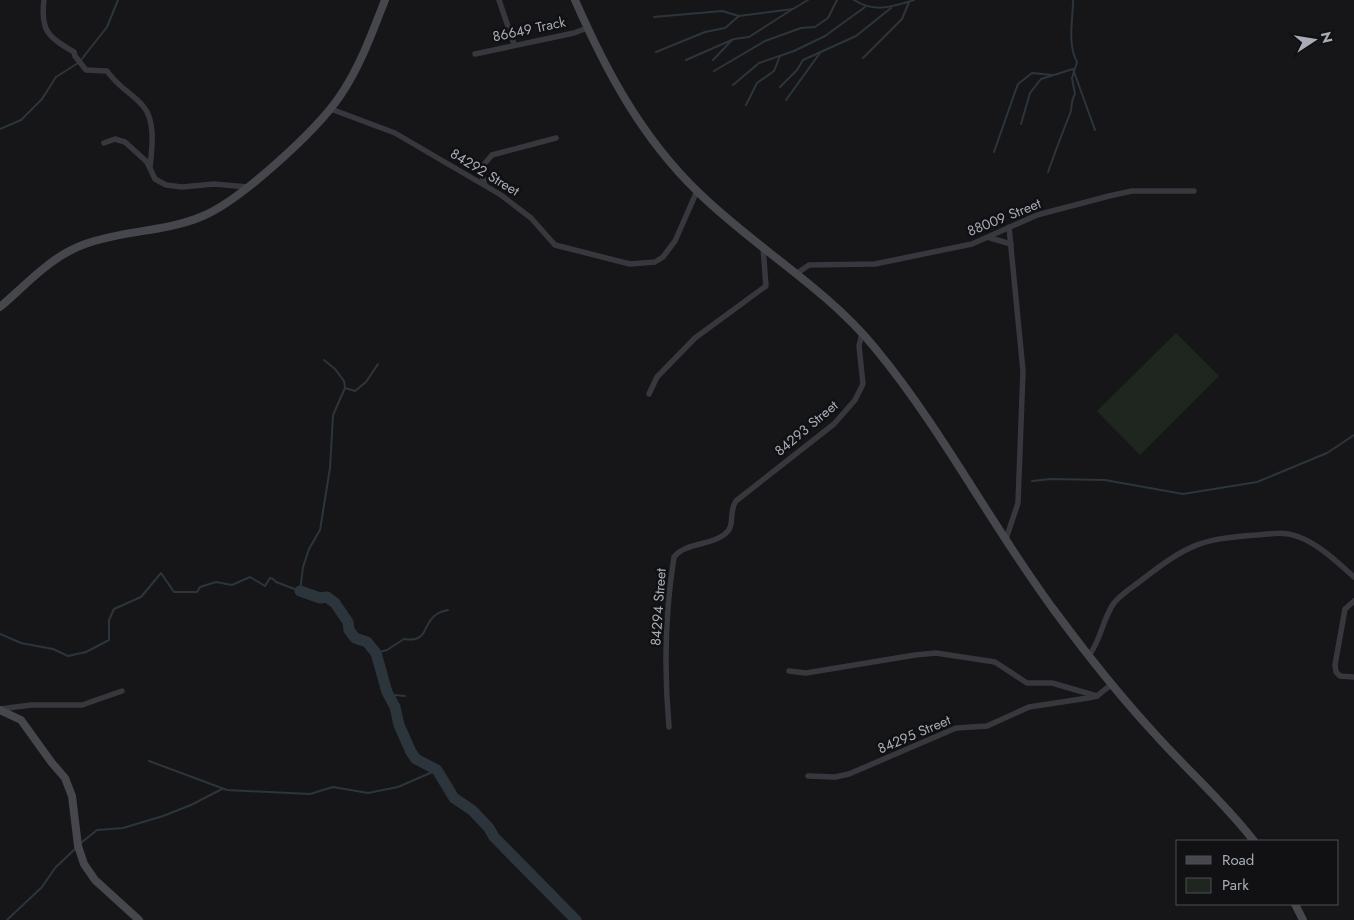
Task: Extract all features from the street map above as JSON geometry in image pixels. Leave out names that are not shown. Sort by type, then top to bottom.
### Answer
[{"type":"street","points":[[44,0],[44,26],[52,39],[74,52],[86,70],[107,71],[119,87],[146,108],[151,132],[150,167]]},
{"type":"street","points":[[0,307],[43,268],[70,250],[105,238],[164,227],[204,215],[248,186],[295,145],[331,109],[359,63],[385,0]]},
{"type":"street","points":[[499,0],[514,44]]},
{"type":"street","points":[[575,0],[587,28],[634,116],[662,153],[697,191],[796,274],[862,334],[908,393],[1056,612],[1112,684],[1154,733],[1209,788],[1253,840]]},
{"type":"street","name":"86649 Track","points":[[475,54],[514,44],[574,33],[587,28]]},
{"type":"street","name":"84292 Street","points":[[331,109],[394,133],[501,195],[531,218],[555,245],[630,264],[655,262],[663,257],[675,241],[697,191]]},
{"type":"street","points":[[486,186],[480,169],[486,159],[503,152],[556,138]]},
{"type":"street","points":[[104,144],[115,139],[125,142],[142,156],[150,167],[155,179],[174,187],[214,184],[248,186]]},
{"type":"street","name":"88009 Street","points":[[796,274],[809,265],[875,264],[952,249],[990,238],[1009,227],[1037,215],[1132,191],[1194,191]]},
{"type":"street","points":[[1006,539],[1018,504],[1023,371],[1009,227]]},
{"type":"street","points":[[990,238],[1011,244]]},
{"type":"street","points":[[649,394],[657,377],[704,330],[766,286],[763,246]]},
{"type":"street","name":"84293 Street","points":[[732,525],[732,511],[736,501],[834,424],[855,400],[863,384],[859,346],[862,334]]},
{"type":"street","name":"84294 Street","points":[[669,727],[666,697],[667,625],[674,557],[684,550],[721,537],[732,525]]},
{"type":"street","points":[[1090,654],[1099,640],[1110,609],[1120,596],[1176,554],[1202,542],[1242,536],[1289,534],[1306,540],[1320,549],[1354,577]]},
{"type":"street","points":[[1354,601],[1345,609],[1336,665],[1336,672],[1340,676],[1354,677]]},
{"type":"street","points":[[789,671],[806,673],[936,653],[995,662],[1027,683],[1052,683],[1097,696]]},
{"type":"street","name":"84295 Street","points":[[808,776],[835,777],[849,774],[956,728],[987,726],[1029,707],[1097,696],[1112,684]]},
{"type":"street","points":[[0,710],[31,705],[82,705],[122,691]]},
{"type":"street","points":[[0,710],[21,720],[65,778],[72,796],[76,837],[84,864],[95,880],[139,920]]},
{"type":"street","points":[[1295,905],[1302,920]]},
{"type":"green space","points":[[1176,333],[1219,376],[1140,455],[1097,411]]},
{"type":"waterway","points":[[81,60],[107,27],[118,0]]},
{"type":"waterway","points":[[654,17],[722,11],[739,16],[793,9],[808,0]]},
{"type":"waterway","points":[[714,71],[765,41],[801,28],[815,27],[828,18],[837,0]]},
{"type":"waterway","points":[[854,0],[876,8],[891,7],[914,0]]},
{"type":"waterway","points":[[1048,172],[1075,94],[1072,78],[1077,62],[1071,40],[1073,0]]},
{"type":"waterway","points":[[863,58],[902,19],[909,2]]},
{"type":"waterway","points":[[733,85],[759,63],[794,51],[825,36],[865,7]]},
{"type":"waterway","points":[[780,87],[797,70],[803,60],[856,36],[891,8]]},
{"type":"waterway","points":[[686,60],[734,39],[749,37],[791,10]]},
{"type":"waterway","points":[[656,52],[705,32],[725,28],[739,16]]},
{"type":"waterway","points":[[713,60],[732,40]]},
{"type":"waterway","points":[[786,100],[820,53]]},
{"type":"waterway","points":[[746,105],[757,83],[774,71],[780,56]]},
{"type":"waterway","points":[[0,129],[21,120],[42,99],[56,77],[78,63]]},
{"type":"waterway","points":[[1021,124],[1030,93],[1041,79],[1073,69],[1095,130]]},
{"type":"waterway","points":[[994,152],[1018,84],[1032,73],[1052,75]]},
{"type":"waterway","points":[[0,634],[21,643],[53,649],[68,656],[86,652],[109,640],[109,620],[114,609],[141,597],[161,573],[174,592],[197,592],[200,587],[216,582],[232,585],[250,577],[265,586],[270,578],[300,591],[303,567],[309,549],[320,530],[330,468],[333,415],[345,388],[344,381],[335,369],[324,360]]},
{"type":"waterway","points":[[345,388],[355,391],[366,382],[378,364]]},
{"type":"waterway","points":[[1032,481],[1051,479],[1105,480],[1183,494],[1257,482],[1327,453],[1354,435]]},
{"type":"waterway","points":[[300,591],[320,598],[327,597],[335,603],[348,622],[349,630],[355,638],[367,642],[376,653],[387,692],[395,707],[399,725],[416,759],[437,770],[454,798],[472,810],[489,828],[494,837],[576,920]]},
{"type":"waterway","points":[[376,653],[387,650],[404,639],[418,638],[422,635],[432,618],[438,613],[448,610]]},
{"type":"waterway","points":[[391,700],[395,695],[405,696]]},
{"type":"waterway","points":[[149,761],[227,790],[310,794],[333,787],[368,793],[398,787],[437,770]]},
{"type":"waterway","points":[[81,843],[97,830],[123,828],[163,816],[191,805],[222,789]]},
{"type":"waterway","points":[[7,920],[42,887],[55,868],[76,848]]}]
